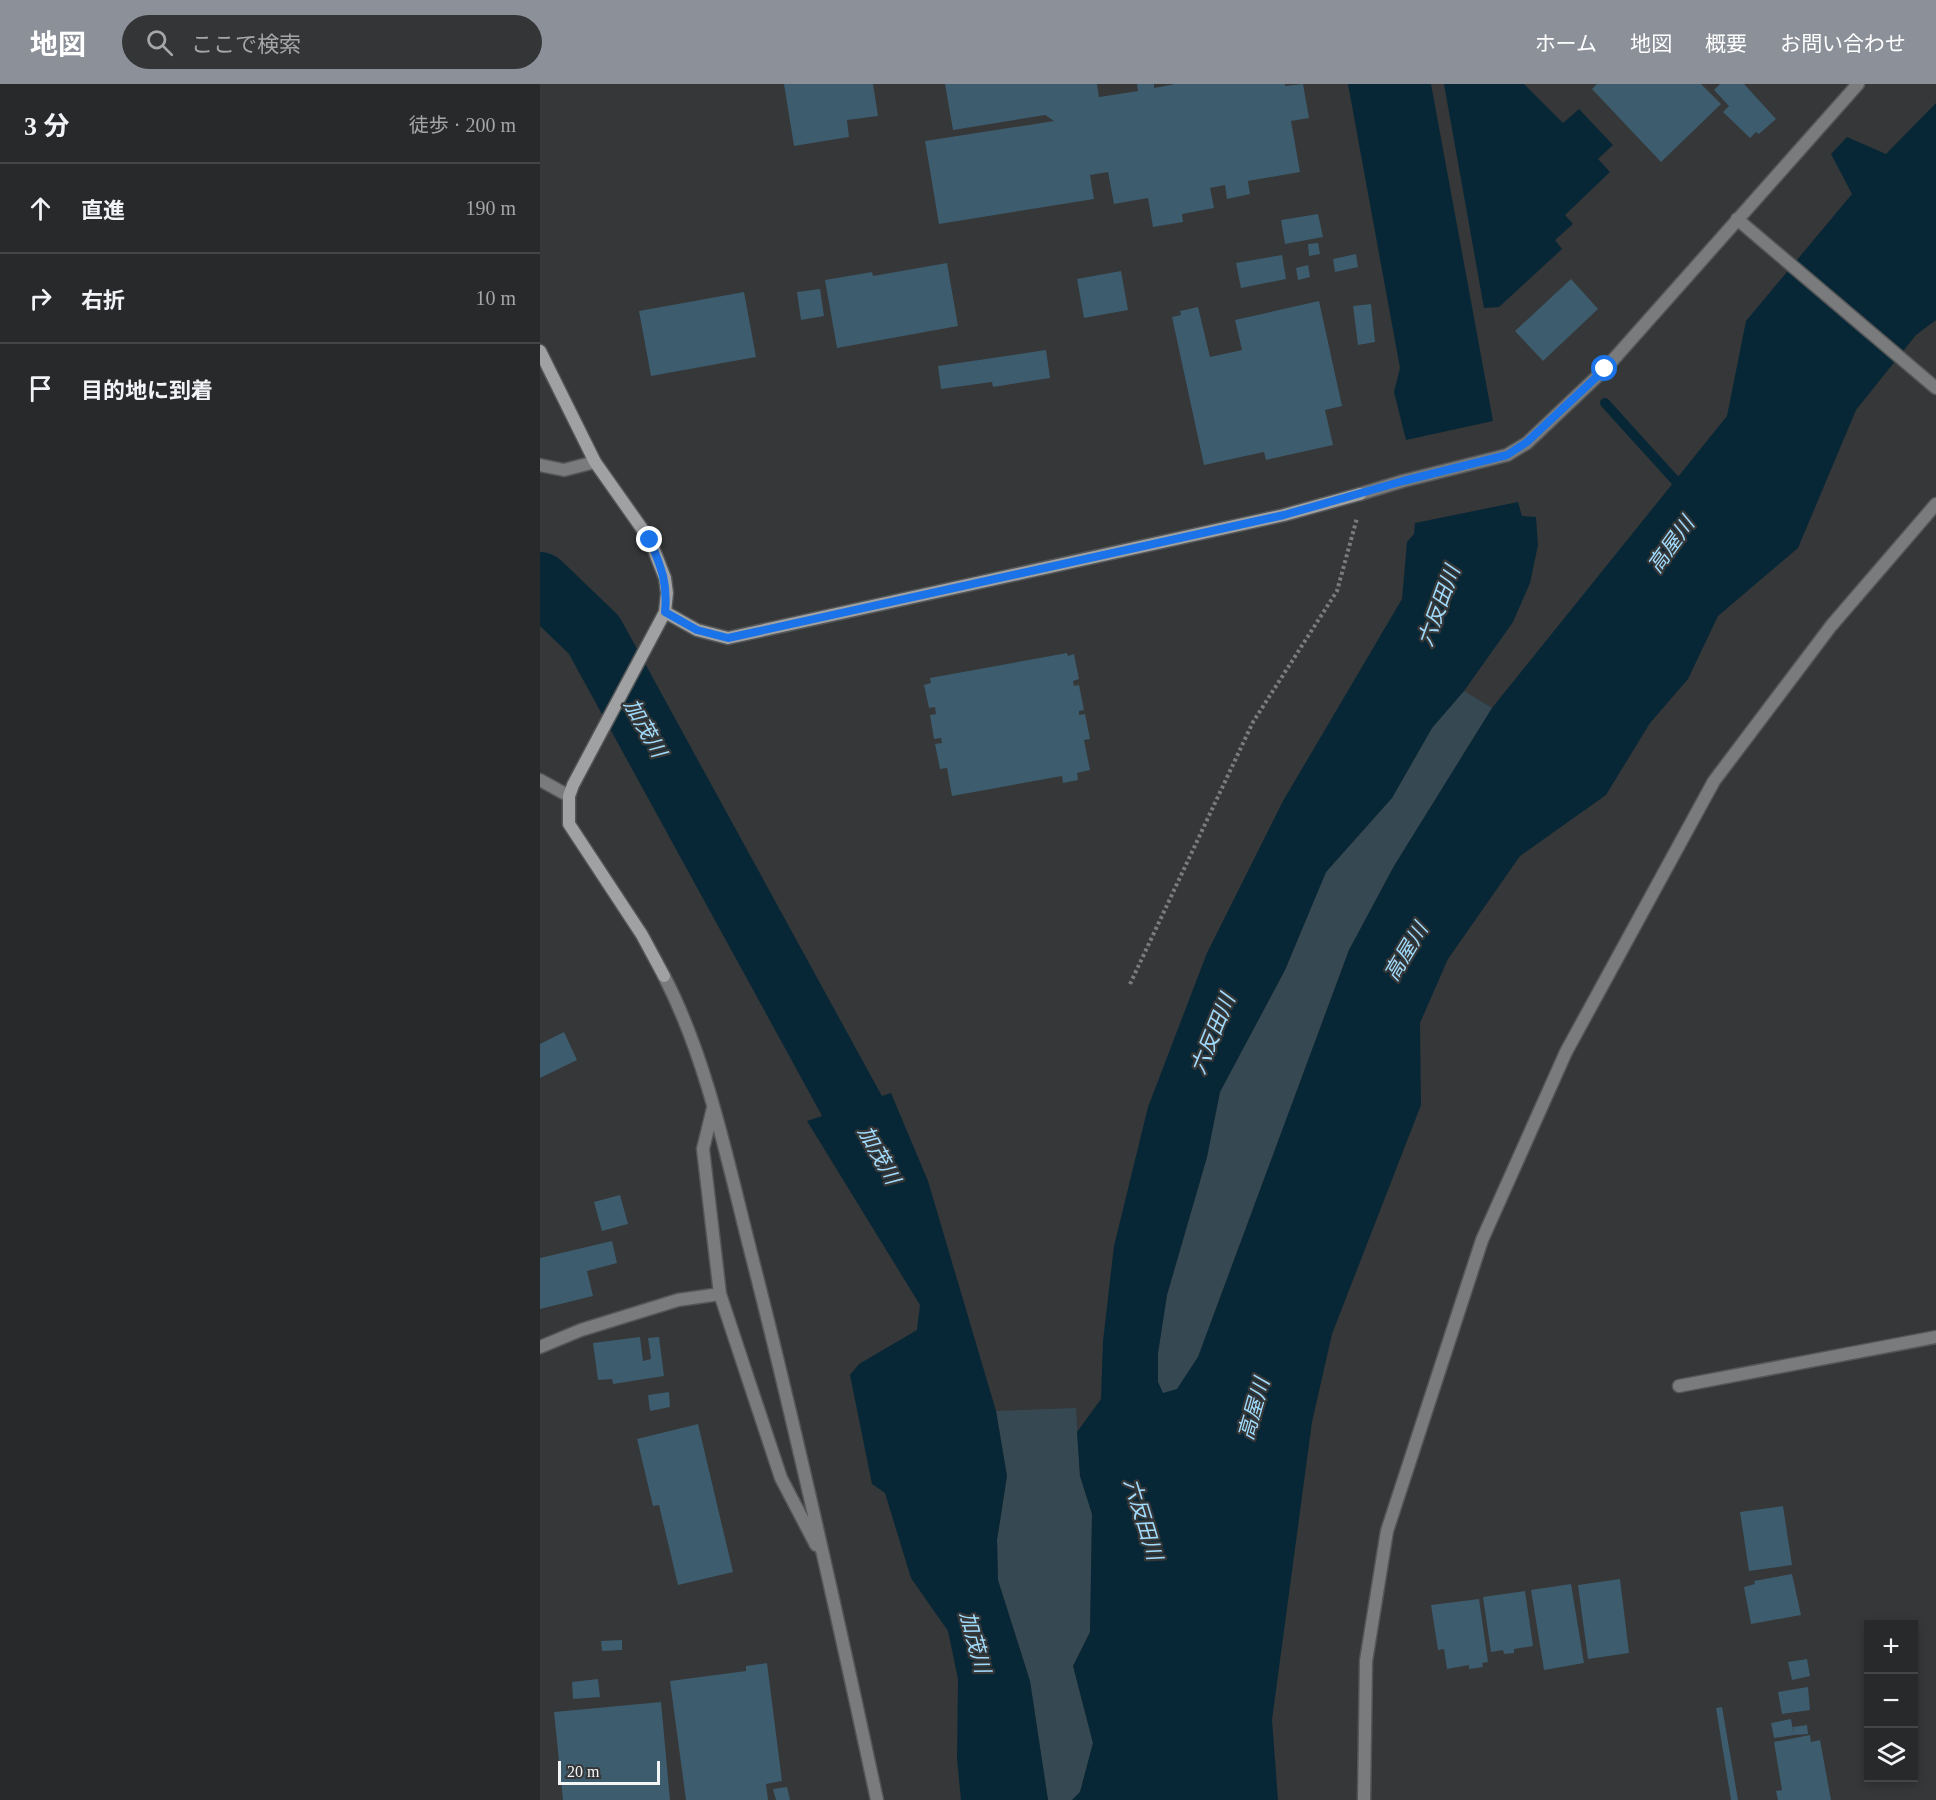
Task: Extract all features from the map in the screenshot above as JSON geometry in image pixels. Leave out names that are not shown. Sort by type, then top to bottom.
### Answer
[{"type":"street","points":[[662,617],[728,638],[1284,515],[1403,481],[1507,455],[1527,442],[1605,369],[1858,84]]},
{"type":"street","points":[[1737,219],[1936,388]]},
{"type":"street","points":[[540,351],[595,462],[650,540],[665,578],[667,593],[662,617],[571,790],[569,824],[642,935],[679,1005],[713,1107],[759,1284],[826,1564],[877,1800]]},
{"type":"street","points":[[540,465],[564,470],[595,462]]},
{"type":"street","points":[[1376,1800],[1364,1796],[1365,1661],[1387,1531],[1482,1240],[1566,1052],[1714,781],[1831,626],[1936,504]]},
{"type":"street","points":[[540,780],[571,790]]},
{"type":"street","points":[[713,1107],[703,1149],[720,1294],[781,1478],[826,1564]]},
{"type":"street","points":[[540,1347],[581,1330],[678,1300],[720,1294]]},
{"type":"street","points":[[1679,1386],[1936,1337]]},
{"type":"path","points":[[1130,984],[1253,722],[1337,591],[1357,522],[1360,494]]},
{"type":"shaded area","points":[[1464,691],[1492,708],[1394,866],[1349,950],[1198,1357],[1177,1389],[1163,1394],[1158,1382],[1158,1353],[1167,1295],[1207,1157],[1220,1092],[1285,970],[1326,872],[1392,798],[1432,728]]},
{"type":"shaded area","points":[[1076,1408],[1080,1476],[1092,1514],[1090,1632],[1073,1666],[1093,1743],[1080,1792],[1072,1800],[1048,1800],[1030,1681],[998,1580],[997,1540],[1007,1476],[996,1411]]},
{"type":"water","points":[[1348,84],[1431,84],[1493,421],[1406,440],[1394,392],[1400,368]]},
{"type":"water","points":[[1444,84],[1524,84],[1563,123],[1579,109],[1613,145],[1598,159],[1610,172],[1565,215],[1573,224],[1555,240],[1562,249],[1499,307],[1484,308]]},
{"type":"water","points":[[1936,103],[1936,320],[1916,335],[1856,410],[1798,548],[1718,616],[1688,679],[1650,723],[1606,795],[1520,856],[1448,959],[1420,1023],[1421,1105],[1332,1334],[1312,1422],[1272,1720],[1278,1800],[1072,1800],[1080,1792],[1093,1743],[1073,1666],[1090,1632],[1092,1514],[1080,1476],[1077,1432],[1101,1399],[1103,1341],[1114,1246],[1148,1107],[1207,953],[1283,801],[1402,599],[1407,542],[1414,534],[1415,523],[1518,502],[1522,516],[1536,517],[1538,545],[1530,583],[1513,622],[1464,691],[1432,728],[1392,798],[1326,872],[1285,970],[1220,1092],[1207,1157],[1167,1295],[1158,1353],[1158,1382],[1163,1393],[1177,1389],[1198,1357],[1349,950],[1394,866],[1492,708],[1727,416],[1746,321],[1852,194],[1831,154],[1847,137],[1886,154]]},
{"type":"water","points":[[891,1093],[928,1181],[996,1411],[1007,1476],[997,1540],[998,1580],[1030,1681],[1048,1800],[961,1800],[957,1759],[958,1679],[948,1631],[911,1578],[885,1493],[872,1484],[850,1375],[859,1364],[917,1330],[920,1305],[807,1121]]},
{"type":"building","points":[[784,84],[873,84],[878,116],[847,120],[849,137],[794,146]]},
{"type":"building","points":[[945,84],[1097,84],[1099,97],[1138,91],[1137,84],[1154,84],[1154,88],[1175,84],[1285,84],[1285,86],[1303,84],[1309,118],[1291,121],[1300,172],[1248,181],[1250,194],[1227,199],[1225,185],[1210,188],[1214,208],[1182,214],[1183,222],[1153,227],[1148,198],[1114,204],[1108,172],[1090,175],[1094,199],[939,224],[925,141],[1054,121],[1045,115],[953,130]]},
{"type":"building","points":[[1597,84],[1701,84],[1721,104],[1661,162],[1592,89]]},
{"type":"building","points":[[1720,84],[1744,84],[1776,119],[1759,134],[1756,132],[1750,138],[1723,112],[1729,106],[1714,90]]},
{"type":"building","points":[[1318,214],[1323,237],[1285,244],[1281,220]]},
{"type":"building","points":[[1318,243],[1320,254],[1309,256],[1308,244]]},
{"type":"building","points":[[1356,254],[1358,267],[1335,272],[1333,259]]},
{"type":"building","points":[[1282,255],[1286,279],[1241,288],[1236,263]]},
{"type":"building","points":[[947,263],[958,326],[837,348],[825,280],[872,272],[873,276]]},
{"type":"building","points":[[1308,265],[1310,277],[1298,280],[1296,268]]},
{"type":"building","points":[[1121,271],[1128,310],[1084,318],[1077,279]]},
{"type":"building","points":[[1571,279],[1598,309],[1543,361],[1515,331]]},
{"type":"building","points":[[820,289],[824,316],[801,320],[797,292]]},
{"type":"building","points":[[744,292],[756,357],[651,376],[639,311]]},
{"type":"building","points":[[1319,301],[1342,406],[1325,410],[1333,445],[1266,460],[1264,452],[1204,465],[1172,317],[1181,315],[1180,311],[1198,307],[1210,357],[1242,350],[1235,320]]},
{"type":"building","points":[[1371,304],[1375,342],[1358,345],[1353,306]]},
{"type":"building","points":[[1046,350],[1050,378],[993,387],[992,382],[941,389],[938,366]]},
{"type":"building","points":[[1067,653],[1068,656],[1074,654],[1079,679],[1073,681],[1074,686],[1079,685],[1084,710],[1079,711],[1079,715],[1085,714],[1090,739],[1084,740],[1090,770],[1077,773],[1078,780],[1063,783],[1062,776],[952,796],[947,768],[940,769],[935,744],[942,743],[941,738],[934,739],[930,715],[936,714],[935,707],[929,708],[924,685],[931,683],[930,678]]},
{"type":"building","points":[[564,1032],[577,1060],[540,1078],[540,1044]]},
{"type":"building","points":[[620,1195],[628,1224],[602,1231],[594,1202]]},
{"type":"building","points":[[612,1241],[617,1263],[587,1271],[593,1296],[540,1309],[540,1258]]},
{"type":"building","points":[[640,1337],[643,1361],[651,1359],[648,1338],[659,1337],[664,1376],[613,1384],[612,1379],[598,1380],[593,1343]]},
{"type":"building","points":[[669,1392],[670,1407],[650,1411],[648,1395]]},
{"type":"building","points":[[698,1424],[733,1572],[678,1585],[659,1505],[653,1506],[637,1439]]},
{"type":"building","points":[[1783,1506],[1792,1565],[1749,1571],[1740,1512]]},
{"type":"building","points":[[1792,1574],[1801,1615],[1751,1624],[1744,1587],[1755,1584],[1754,1581]]},
{"type":"building","points":[[1620,1579],[1629,1653],[1588,1659],[1578,1585]]},
{"type":"building","points":[[1571,1584],[1584,1663],[1544,1670],[1531,1590]]},
{"type":"building","points":[[1525,1591],[1533,1646],[1514,1649],[1514,1653],[1504,1654],[1503,1650],[1491,1652],[1483,1597]]},
{"type":"building","points":[[1479,1599],[1488,1662],[1482,1663],[1483,1667],[1469,1669],[1469,1665],[1447,1669],[1444,1649],[1438,1650],[1431,1605]]},
{"type":"building","points":[[622,1640],[622,1650],[602,1651],[601,1641]]},
{"type":"building","points":[[1807,1659],[1810,1676],[1792,1680],[1788,1662]]},
{"type":"building","points":[[767,1663],[782,1781],[766,1784],[768,1800],[686,1800],[670,1681],[746,1671],[746,1666]]},
{"type":"building","points":[[598,1679],[600,1697],[573,1699],[572,1682]]},
{"type":"building","points":[[1808,1687],[1810,1710],[1782,1714],[1778,1692]]},
{"type":"building","points":[[661,1702],[670,1800],[563,1800],[554,1712]]},
{"type":"building","points":[[1722,1707],[1738,1800],[1731,1800],[1716,1708]]},
{"type":"building","points":[[1791,1719],[1794,1735],[1774,1738],[1771,1723]]},
{"type":"building","points":[[1807,1725],[1808,1734],[1794,1735],[1793,1727]]},
{"type":"building","points":[[1810,1735],[1811,1742],[1820,1740],[1831,1800],[1778,1800],[1776,1791],[1782,1790],[1774,1742]]},
{"type":"building","points":[[787,1787],[790,1800],[776,1800],[773,1789]]},
{"type":"waterway","points":[[1605,403],[1683,489]]},
{"type":"waterway","name":"加茂川","points":[[540,583],[594,635],[892,1179]]},
{"type":"route","points":[[650,540],[665,578],[667,593],[665,612],[697,630],[728,638],[1284,515],[1403,481],[1507,455],[1527,442],[1605,369]]},
{"type":"water label","name":"高屋川","points":[[1671,545]]},
{"type":"water label","name":"六反田川","points":[[1439,606]]},
{"type":"water label","name":"高屋川","points":[[1406,952]]},
{"type":"water label","name":"六反田川","points":[[1213,1034]]},
{"type":"water label","name":"高屋川","points":[[1254,1409]]},
{"type":"water label","name":"六反田川","points":[[1143,1519]]}]
